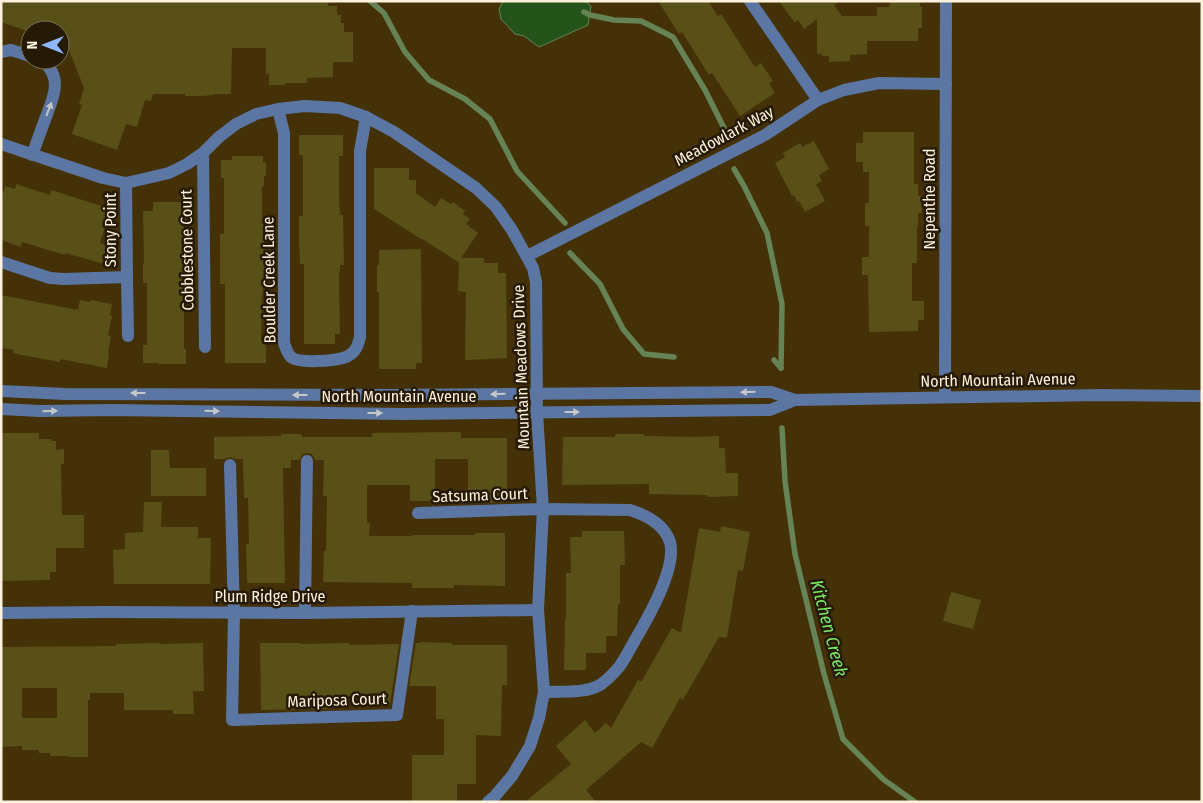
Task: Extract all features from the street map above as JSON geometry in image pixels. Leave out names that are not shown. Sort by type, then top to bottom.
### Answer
[{"type":"street","points":[[750,1],[818,100]]},
{"type":"street","name":"Nepenthe Road","points":[[945,397],[946,1]]},
{"type":"street","points":[[1,52],[11,50],[20,53]]},
{"type":"street","points":[[32,155],[55,94],[55,82],[51,70]]},
{"type":"street","name":"Meadowlark Way","points":[[527,256],[765,135],[818,100],[844,90],[879,84],[946,84]]},
{"type":"street","name":"Mountain Meadows Drive","points":[[1,144],[102,178],[126,183],[169,174],[203,153],[236,124],[256,114],[305,106],[340,108],[366,117],[394,132],[476,188],[496,207],[527,256],[536,282],[537,412],[543,509],[538,610],[544,692],[539,718],[530,746],[512,776],[488,802]]},
{"type":"street","name":"Boulder Creek Lane","points":[[278,109],[284,132],[284,343],[287,353],[292,358],[300,360],[338,360],[350,356],[357,348],[360,337],[360,151],[366,117]]},
{"type":"street","name":"Cobblestone Court","points":[[203,153],[205,347]]},
{"type":"street","name":"Stony Point","points":[[126,183],[128,336]]},
{"type":"street","name":"Stony Point","points":[[1,262],[50,278],[127,277]]},
{"type":"street","name":"North Mountain Avenue","points":[[1,391],[65,394],[392,395],[771,392],[795,400],[1101,395],[1202,396]]},
{"type":"street","name":"North Mountain Avenue","points":[[1,408],[40,411],[112,410],[396,414],[770,410],[795,400]]},
{"type":"street","points":[[305,613],[307,461]]},
{"type":"street","points":[[230,465],[234,613]]},
{"type":"street","name":"Satsuma Court","points":[[418,513],[543,509],[630,510],[643,514],[659,525],[666,533],[670,544],[669,562],[665,579],[653,609],[620,666],[598,686],[583,690],[544,692]]},
{"type":"street","name":"Plum Ridge Drive","points":[[1,613],[305,613],[538,610]]},
{"type":"street","name":"Mariposa Court","points":[[234,613],[232,720],[397,715],[412,612]]},
{"type":"shaded area","points":[[503,1],[585,1],[591,6],[588,25],[539,47],[524,36],[515,34],[501,19],[499,9]]},
{"type":"building","points":[[1,1],[328,1],[328,6],[337,6],[337,15],[341,15],[341,23],[344,23],[344,32],[353,32],[353,62],[333,62],[333,77],[307,78],[307,83],[269,85],[269,74],[266,74],[266,48],[232,48],[231,94],[185,96],[185,94],[153,94],[151,101],[145,100],[137,127],[126,124],[117,150],[72,134],[82,105],[79,104],[84,88],[70,53],[70,20],[20,20],[20,29],[1,22]]},
{"type":"building","points":[[658,1],[708,1],[718,16],[721,14],[755,67],[761,63],[773,81],[769,83],[775,93],[740,116],[712,73],[709,75],[682,32],[679,34]]},
{"type":"building","points":[[779,1],[840,1],[834,5],[842,16],[877,16],[877,7],[889,7],[890,1],[920,1],[920,7],[922,7],[922,28],[918,28],[918,41],[867,41],[867,54],[850,55],[850,61],[829,62],[829,56],[817,54],[817,19],[804,29],[798,20],[795,23]]},
{"type":"building","points":[[863,132],[914,132],[914,184],[918,184],[918,196],[922,196],[922,213],[918,213],[917,226],[917,263],[912,263],[912,301],[924,301],[924,320],[918,320],[918,331],[869,332],[868,275],[862,275],[862,257],[869,257],[869,226],[865,226],[865,203],[869,203],[869,172],[863,172],[863,162],[856,162],[856,143],[863,143]]},
{"type":"building","points":[[299,135],[343,135],[343,156],[339,156],[339,194],[340,215],[343,215],[344,265],[340,265],[339,272],[340,334],[335,334],[335,344],[304,344],[304,264],[300,264],[299,236],[299,216],[303,216],[303,155],[299,155]]},
{"type":"building","points":[[814,141],[829,169],[819,175],[822,181],[816,184],[825,201],[805,212],[799,201],[797,202],[794,195],[792,196],[775,163],[785,157],[783,153],[800,143],[802,147]]},
{"type":"building","points":[[232,156],[263,156],[263,162],[266,162],[266,176],[264,176],[264,186],[262,186],[262,225],[263,234],[266,234],[266,285],[263,285],[262,294],[261,342],[266,342],[266,363],[225,363],[225,284],[220,284],[220,234],[224,234],[224,178],[221,178],[221,160],[232,160]]},
{"type":"building","points":[[374,168],[409,168],[409,180],[416,180],[416,193],[435,207],[441,198],[451,204],[453,202],[465,211],[463,214],[470,219],[466,224],[478,233],[461,258],[484,258],[484,263],[498,263],[498,273],[506,273],[507,358],[465,360],[466,292],[458,291],[459,261],[374,209]]},
{"type":"building","points":[[16,184],[50,195],[51,190],[111,209],[100,243],[110,246],[104,264],[22,242],[21,247],[1,240],[1,199],[5,186],[15,189]]},
{"type":"building","points":[[153,202],[186,202],[184,263],[189,263],[189,285],[184,285],[184,349],[186,349],[186,364],[143,363],[143,345],[147,345],[147,283],[143,283],[143,211],[153,211]]},
{"type":"building","points":[[421,249],[422,363],[416,363],[416,369],[379,369],[377,265],[379,265],[379,250]]},
{"type":"building","points":[[1,295],[78,310],[80,300],[112,304],[110,315],[112,316],[108,335],[111,336],[107,368],[60,359],[60,362],[27,356],[13,353],[14,350],[1,348]]},
{"type":"building","points":[[461,432],[461,438],[507,438],[507,502],[485,503],[485,497],[468,497],[468,459],[435,459],[435,501],[410,501],[410,485],[367,485],[367,523],[370,523],[369,536],[505,533],[505,586],[454,585],[454,588],[412,588],[412,583],[323,582],[324,551],[326,551],[327,496],[323,496],[324,460],[315,460],[312,454],[307,453],[303,454],[299,460],[291,460],[291,468],[283,468],[285,583],[247,583],[246,544],[249,544],[248,498],[244,498],[243,459],[230,457],[214,459],[214,437],[302,434],[302,437],[372,437],[372,433]]},
{"type":"building","points":[[1,433],[39,433],[39,439],[56,441],[56,450],[64,449],[64,464],[61,464],[62,515],[84,515],[84,548],[56,548],[56,572],[50,572],[50,580],[1,581]]},
{"type":"building","points":[[615,434],[719,436],[719,448],[725,448],[726,473],[738,473],[738,496],[707,497],[707,495],[649,494],[649,484],[562,485],[563,437],[615,437]]},
{"type":"building","points":[[151,450],[169,450],[170,468],[206,468],[206,496],[151,496]]},
{"type":"building","points":[[144,502],[162,502],[161,527],[198,527],[198,538],[211,538],[210,584],[114,584],[113,550],[125,549],[125,533],[143,532]]},
{"type":"building","points":[[721,526],[750,532],[743,571],[738,570],[727,638],[719,637],[683,700],[680,698],[652,748],[641,742],[586,790],[596,802],[525,802],[571,764],[556,746],[585,720],[595,733],[606,723],[611,728],[638,680],[641,682],[672,628],[681,633],[699,528],[720,532]]},
{"type":"building","points":[[582,531],[624,531],[625,565],[620,565],[620,604],[618,604],[617,636],[606,636],[606,653],[586,653],[586,670],[564,670],[566,573],[571,573],[570,537],[582,537]]},
{"type":"building","points":[[951,592],[981,600],[973,629],[943,621]]},
{"type":"building","points":[[203,643],[204,691],[193,691],[194,714],[173,714],[173,710],[124,710],[124,693],[90,693],[90,700],[88,700],[88,757],[50,756],[50,753],[39,753],[39,750],[22,750],[22,746],[1,747],[1,647],[116,646],[116,644]],"holes":[[[22,688],[57,688],[57,718],[22,718]]]},
{"type":"building","points":[[260,643],[399,644],[390,705],[371,705],[371,696],[330,696],[330,709],[261,710]]},
{"type":"building","points":[[416,643],[452,643],[452,645],[507,645],[507,685],[502,685],[501,736],[476,735],[476,784],[457,784],[457,802],[412,802],[412,755],[444,755],[444,719],[436,719],[436,686],[409,686]]},
{"type":"waterway","points":[[370,1],[384,13],[405,52],[429,80],[465,99],[490,119],[517,171],[565,223]]},
{"type":"waterway","name":"Kitchen Creek","points":[[584,12],[614,20],[641,21],[673,37],[705,90],[725,130]]},
{"type":"waterway","name":"Kitchen Creek","points":[[734,169],[767,233],[782,304],[781,368]]},
{"type":"waterway","points":[[570,253],[600,284],[623,329],[644,354],[674,357]]},
{"type":"waterway","name":"Kitchen Creek","points":[[774,360],[781,368]]},
{"type":"waterway","name":"Kitchen Creek","points":[[782,428],[785,481],[795,554],[824,674],[843,739],[883,779],[915,802]]}]
